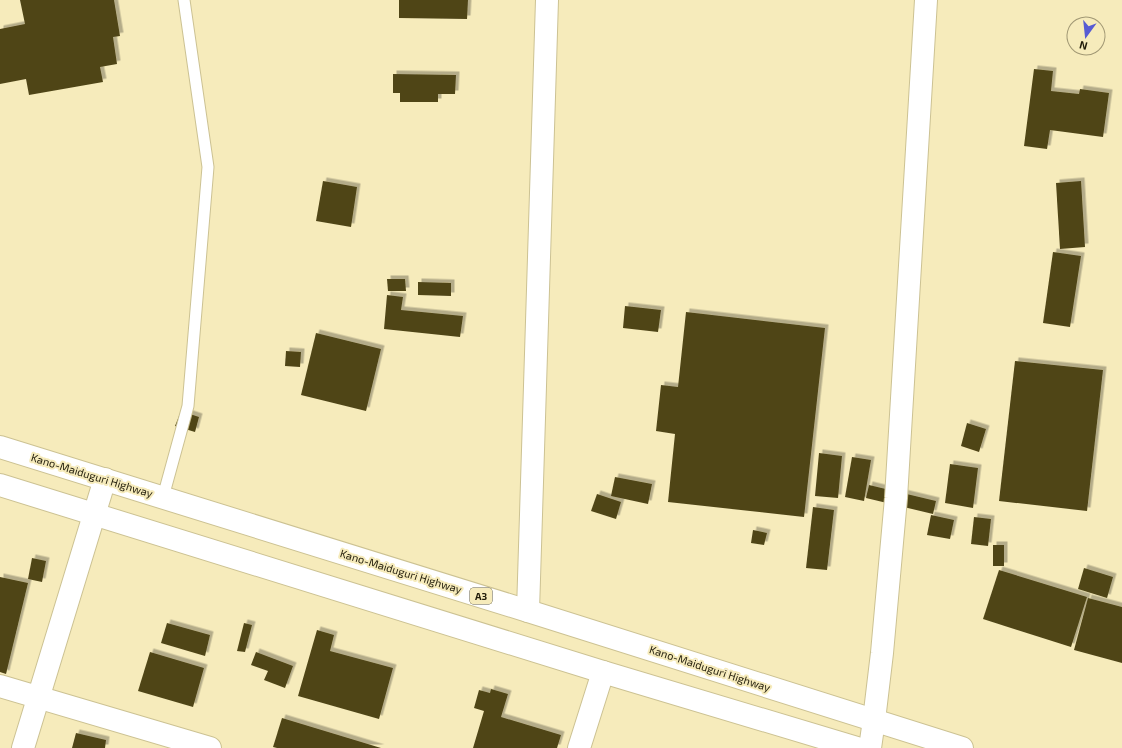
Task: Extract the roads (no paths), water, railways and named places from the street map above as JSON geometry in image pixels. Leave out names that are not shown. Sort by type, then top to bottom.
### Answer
[{"type":"main road","points":[[528,611],[547,0]]},
{"type":"main road","points":[[870,748],[882,653],[896,498],[926,0]]},
{"type":"main road","name":"Kano-Maiduguri Highway","points":[[0,447],[962,748]]},
{"type":"main road","points":[[23,748],[106,480]]},
{"type":"main road","points":[[0,485],[603,672],[857,748]]},
{"type":"main road","points":[[579,748],[603,672]]},
{"type":"main road","points":[[0,686],[210,748]]},
{"type":"lane","points":[[163,497],[188,406],[208,167],[184,0]]}]
